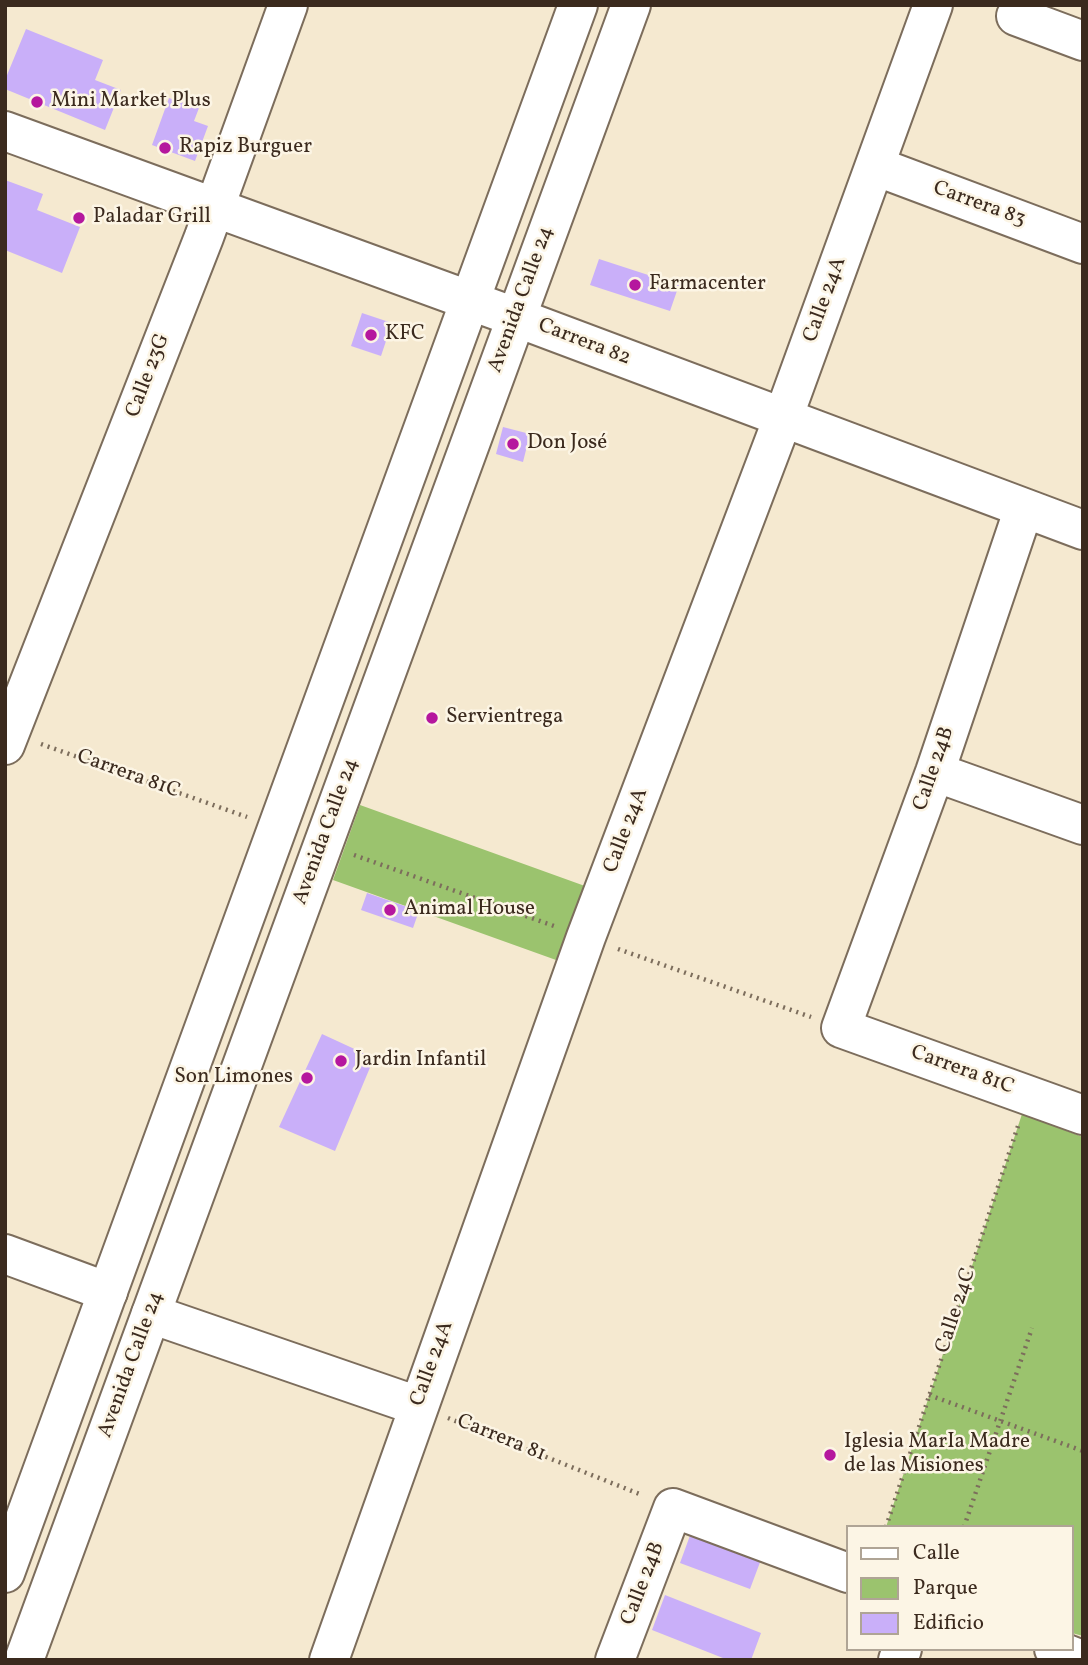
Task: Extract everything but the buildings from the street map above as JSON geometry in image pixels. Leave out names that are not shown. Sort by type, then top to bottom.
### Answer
[{"type":"street","name":"Calle 23G","points":[[7,739],[215,208],[288,5]]},
{"type":"street","points":[[5,1573],[579,5]]},
{"type":"street","name":"Avenida Calle 24","points":[[24,1660],[631,5]]},
{"type":"street","name":"Calle 24A","points":[[329,1660],[586,937],[783,418],[933,5]]},
{"type":"street","points":[[1016,16],[1083,41]]},
{"type":"street","name":"Carrera 82","points":[[5,131],[515,317],[1083,530]]},
{"type":"street","name":"Carrera 83","points":[[875,166],[1083,244]]},
{"type":"street","name":"Calle 24B","points":[[841,1028],[935,772],[1024,509]]},
{"type":"street","points":[[935,772],[1083,825]]},
{"type":"street","name":"Carrera 81C","points":[[841,1028],[1083,1115]]},
{"type":"street","points":[[5,1254],[108,1292]]},
{"type":"street","points":[[151,1314],[418,1406]]},
{"type":"street","points":[[673,1507],[846,1572]]},
{"type":"street","name":"Calle 24B","points":[[615,1660],[673,1507]]},
{"type":"street","points":[[1059,1651],[1082,1660]]},
{"type":"path","name":"Carrera 81C","points":[[7,739],[251,819]]},
{"type":"path","name":"Calle 24C","points":[[887,1525],[1029,1096]]},
{"type":"path","points":[[965,1525],[1032,1328]]},
{"type":"path","points":[[929,1395],[1083,1451]]},
{"type":"path","name":"Carrera 81","points":[[418,1406],[673,1507]]},
{"type":"green space","points":[[360,805],[596,890],[570,965],[333,880]]},
{"type":"green space","points":[[1022,1114],[1083,1137],[1083,1636],[1074,1634],[1074,1525],[887,1525]]},
{"type":"place","name":"Mini Market Plus","points":[[37,102]]},
{"type":"place","name":"Rapiz Burguer","points":[[165,148]]},
{"type":"place","name":"Paladar Grill","points":[[79,218]]},
{"type":"place","name":"Farmacenter","points":[[635,285]]},
{"type":"place","name":"KFC","points":[[371,335]]},
{"type":"place","name":"Don José","points":[[513,444]]},
{"type":"place","name":"Servientrega","points":[[432,718]]},
{"type":"place","name":"Animal House","points":[[390,910]]},
{"type":"place","name":"Jardin Infantil","points":[[341,1061]]},
{"type":"place","name":"Son Limones","points":[[307,1078]]},
{"type":"place","name":"Iglesia MarIa Madre de las Misiones","points":[[830,1455]]}]
